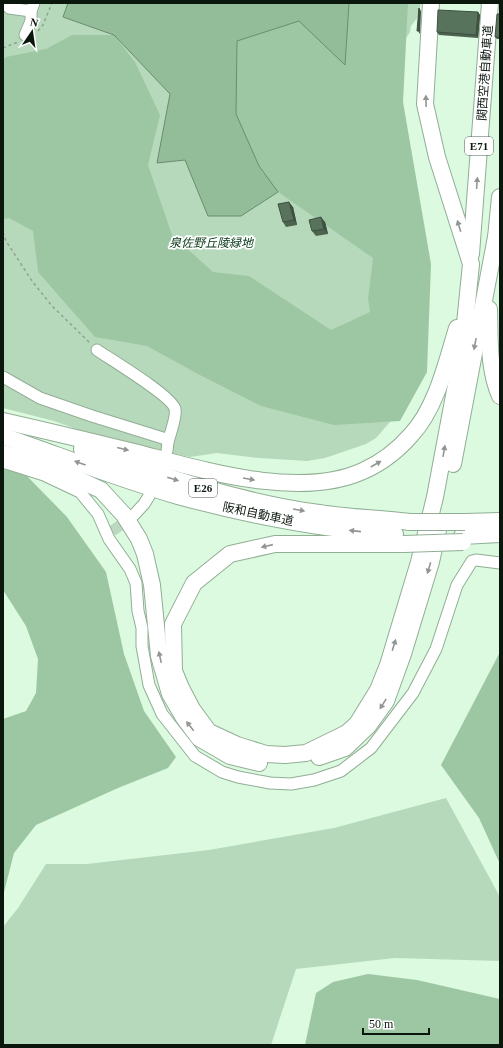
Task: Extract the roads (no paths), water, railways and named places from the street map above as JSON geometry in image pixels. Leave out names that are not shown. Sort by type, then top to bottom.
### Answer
[{"type":"highway","points":[[431,3],[425,104],[437,157],[471,264]]},
{"type":"highway","name":"関西空港自動車道","points":[[470,280],[490,3]]},
{"type":"highway","points":[[500,198],[489,307],[490,360],[500,396]]},
{"type":"highway","points":[[3,453],[56,469],[101,490],[124,515],[139,539],[145,554],[152,585],[159,656],[170,694],[184,718],[200,738],[230,756],[269,765],[295,763],[345,748],[368,726],[386,701],[403,654],[431,562],[448,485],[496,237]]},
{"type":"highway","points":[[3,422],[77,438],[197,468],[256,480],[280,483],[303,483],[325,481],[344,477],[362,471],[396,450],[412,434],[421,421],[430,406],[445,370],[470,280]]},
{"type":"highway","points":[[470,280],[462,352],[435,497],[419,562],[388,665],[378,690],[357,724],[347,733],[306,753],[285,755],[266,754],[237,745],[209,732],[192,709],[181,688],[174,671],[173,624],[194,583],[230,554],[275,544],[407,533],[463,533],[500,538]]},
{"type":"highway","name":"阪和自動車道","points":[[3,422],[179,481],[247,499],[319,513],[407,533]]},
{"type":"highway","name":"阪和自動車道","points":[[3,436],[144,485],[211,504],[314,526],[344,530],[407,533],[500,534]]},
{"type":"highway","name":"阪和自動車道","points":[[463,533],[500,520]]},
{"type":"street","points":[[6,3],[9,8],[32,7],[31,21],[26,34]]},
{"type":"street","points":[[3,378],[40,398],[166,439],[167,446],[176,409],[173,404],[160,393],[97,350]]},
{"type":"street","points":[[3,462],[44,475],[80,492],[110,532],[136,583],[138,611],[142,628],[142,646],[149,684],[162,714],[195,756],[222,772],[270,784],[291,784],[314,780],[340,771],[371,748],[413,693],[436,649],[457,585],[472,561],[476,560],[500,563]]},
{"type":"street","points":[[131,518],[149,496]]},
{"type":"tunnel","points":[[112,531],[131,518]]},
{"type":"park label","name":"泉佐野丘陵緑地","points":[[211,243]]}]
